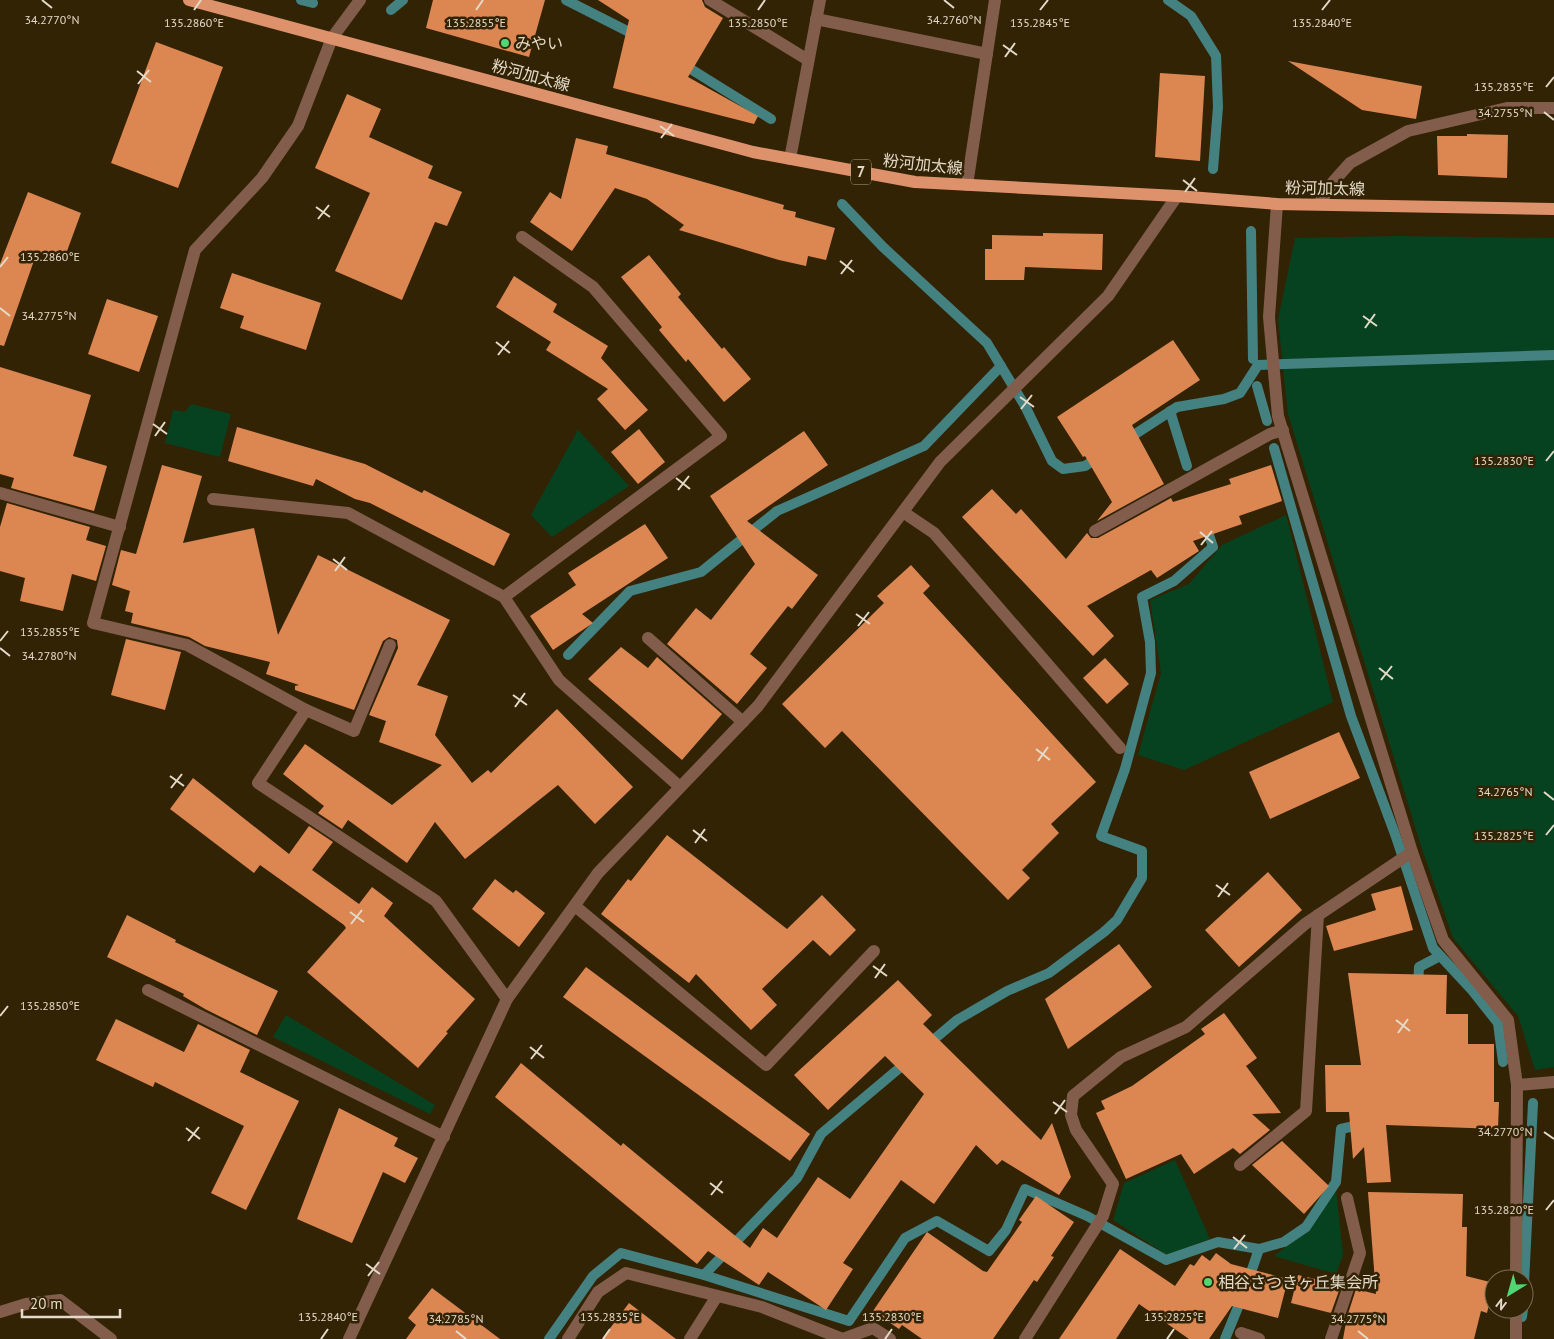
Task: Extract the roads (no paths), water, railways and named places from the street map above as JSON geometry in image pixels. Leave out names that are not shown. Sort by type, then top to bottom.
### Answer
[{"type":"main road","name":"粉河加太線","points":[[189,0],[753,152],[915,182],[1176,196],[1277,204],[1554,209]]},
{"type":"street","points":[[360,0],[332,38],[298,126],[262,178],[195,250],[93,623],[187,645],[306,710],[354,731],[390,645]]},
{"type":"street","points":[[710,0],[808,60]]},
{"type":"street","points":[[790,159],[820,0]]},
{"type":"street","points":[[967,185],[995,0]]},
{"type":"street","points":[[816,19],[987,54]]},
{"type":"street","points":[[1319,204],[1333,182],[1350,163],[1408,131],[1507,108],[1554,108]]},
{"type":"street","points":[[349,1339],[507,998],[598,872],[758,706],[940,462],[1108,296],[1176,196]]},
{"type":"street","points":[[1277,204],[1269,317],[1278,416],[1412,852],[1443,940],[1508,1020],[1517,1085],[1516,1269]]},
{"type":"street","points":[[504,596],[721,436],[593,287],[522,238]]},
{"type":"street","points":[[1096,531],[1270,434],[1283,430]]},
{"type":"street","points":[[0,493],[120,527]]},
{"type":"street","points":[[213,499],[348,513],[504,596],[559,680],[680,787]]},
{"type":"street","points":[[903,512],[934,534],[1120,748]]},
{"type":"street","points":[[648,638],[743,722]]},
{"type":"street","points":[[306,710],[258,783],[436,900],[507,998]]},
{"type":"street","points":[[1025,1339],[1103,1216],[1113,1184],[1076,1130],[1071,1116],[1073,1096],[1121,1057],[1186,1027],[1305,924],[1412,852]]},
{"type":"street","points":[[575,906],[766,1064],[874,951]]},
{"type":"street","points":[[1240,1165],[1306,1111],[1318,915]]},
{"type":"street","points":[[148,990],[444,1137]]},
{"type":"street","points":[[1517,1085],[1554,1082]]},
{"type":"street","points":[[1331,1339],[1360,1252],[1347,1198]]},
{"type":"street","points":[[574,1337],[598,1292],[626,1273],[762,1307],[843,1339],[873,1328],[890,1339]]},
{"type":"street","points":[[690,1339],[717,1296]]},
{"type":"street","points":[[0,1312],[26,1304],[60,1300],[111,1339]]},
{"type":"street","points":[[1516,1319],[1516,1339]]},
{"type":"street","points":[[1241,1333],[1259,1339]]},
{"type":"waterway","points":[[301,0],[313,3]]},
{"type":"waterway","points":[[391,10],[403,0]]},
{"type":"waterway","points":[[566,0],[639,37]]},
{"type":"waterway","points":[[1168,0],[1191,16],[1216,56],[1218,107],[1213,169]]},
{"type":"waterway","points":[[681,63],[771,119]]},
{"type":"waterway","points":[[842,204],[883,247],[987,343],[1025,406],[1052,461],[1063,469],[1085,466],[1099,457]]},
{"type":"waterway","points":[[1251,231],[1253,359]]},
{"type":"waterway","points":[[1126,440],[1177,407],[1224,399],[1240,393],[1258,365],[1554,355]]},
{"type":"waterway","points":[[568,655],[630,591],[701,572],[777,511],[924,446],[1001,366]]},
{"type":"waterway","points":[[1257,386],[1267,421]]},
{"type":"waterway","points":[[1170,411],[1187,466]]},
{"type":"waterway","points":[[1274,448],[1351,716],[1395,834],[1433,948],[1471,989],[1498,1023],[1503,1062]]},
{"type":"waterway","points":[[926,1046],[957,1020],[1007,991],[1049,973],[1104,932],[1117,920],[1142,878],[1142,851],[1101,836],[1125,769],[1151,673],[1150,642],[1142,597],[1174,581],[1213,547],[1205,523]]},
{"type":"waterway","points":[[1418,987],[1419,967],[1440,956]]},
{"type":"waterway","points":[[704,1275],[797,1178],[821,1134],[909,1060]]},
{"type":"waterway","points":[[1525,1269],[1533,1103]]},
{"type":"waterway","points":[[549,1339],[593,1276],[621,1253],[704,1275],[849,1321],[905,1238],[937,1221],[989,1251],[1006,1230],[1025,1189],[1087,1216],[1166,1260],[1218,1242],[1259,1249],[1284,1242],[1306,1227],[1336,1182],[1341,1129],[1363,1124]]},
{"type":"waterway","points":[[1248,1281],[1259,1249]]},
{"type":"waterway","points":[[1225,1339],[1243,1295]]},
{"type":"place","name":"みやい","points":[[505,43]]},
{"type":"place","name":"相谷さつきヶ丘集会所","points":[[1208,1282]]}]
